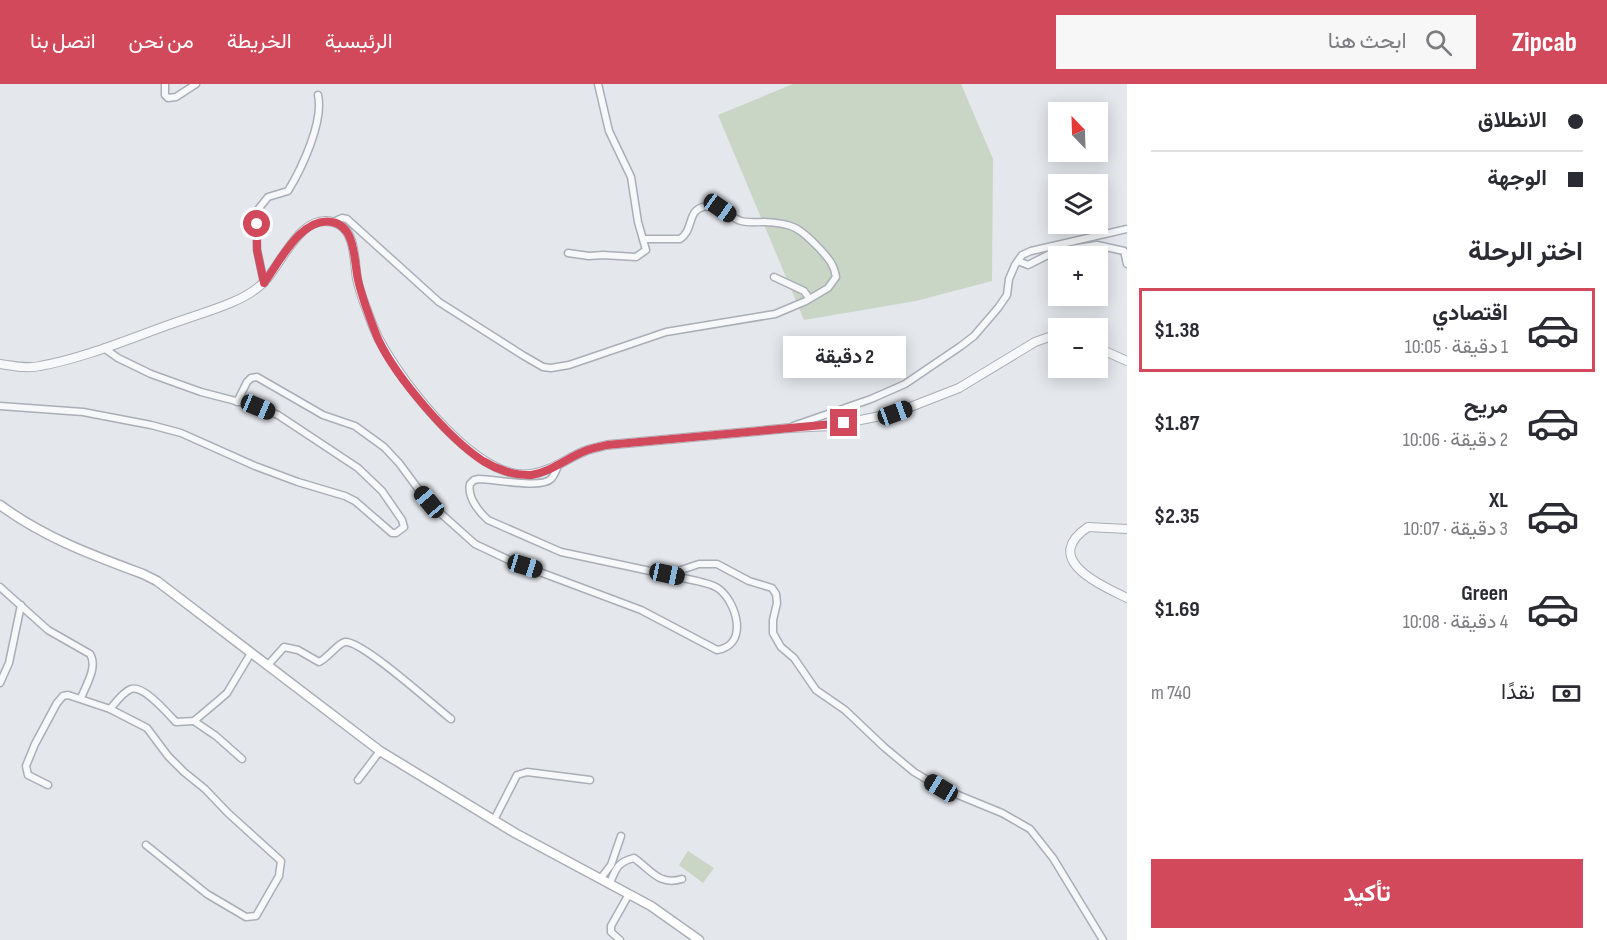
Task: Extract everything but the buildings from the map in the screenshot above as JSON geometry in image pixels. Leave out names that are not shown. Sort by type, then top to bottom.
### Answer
[{"type":"main road","points":[[0,505],[28,526],[51,538],[143,573],[157,581],[380,750],[494,820],[651,906],[699,940]]},
{"type":"street","points":[[165,84],[165,95],[168,98],[176,97],[195,84]]},
{"type":"street","points":[[568,253],[636,257],[646,250],[638,222],[631,177],[609,131],[598,84]]},
{"type":"street","points":[[264,283],[257,250],[256,212],[268,197],[288,191],[297,177],[321,106],[318,95]]},
{"type":"street","points":[[0,364],[24,368],[41,366],[104,348],[224,305],[264,283],[300,233],[312,225],[333,222],[342,218],[347,219],[439,302],[524,356],[543,367],[551,368],[559,368],[666,332],[775,314],[831,285],[836,277],[831,260],[807,235],[792,225],[741,221],[713,205],[695,211],[690,229],[680,239],[644,239]]},
{"type":"street","points":[[333,222],[341,226],[348,235],[362,295],[380,341],[396,369],[440,422],[483,461],[499,470],[531,475],[558,466],[585,450],[607,445],[831,426],[895,413],[959,388],[1035,342],[1048,338]]},
{"type":"street","points":[[790,428],[871,399],[905,384],[961,346],[974,336],[1007,295],[1009,279],[1022,255],[1127,229]]},
{"type":"street","points":[[1018,261],[1028,265],[1050,254],[1097,245],[1124,250],[1127,264]]},
{"type":"street","points":[[774,277],[804,291],[809,298]]},
{"type":"street","points":[[0,406],[83,412],[163,428],[277,474],[345,496],[355,501],[392,533],[404,527],[402,520],[382,491],[358,468],[278,415],[151,374],[118,358],[104,348]]},
{"type":"street","points":[[1108,351],[1124,357]]},
{"type":"street","points":[[237,402],[247,382],[257,377],[323,415],[363,430],[399,462],[414,484],[447,521],[475,544],[513,562],[641,610],[717,650],[729,646],[736,637],[737,620],[729,600],[715,586],[561,552],[488,520],[480,512],[470,493],[470,484],[474,480],[530,483],[547,481],[554,476],[558,466]]},
{"type":"street","points":[[1127,529],[1088,527],[1073,540],[1070,547],[1070,557],[1083,573],[1127,598]]},
{"type":"street","points":[[667,574],[699,564],[717,564],[749,581],[772,588],[776,594],[777,603],[772,620],[773,633],[781,647],[794,658],[816,690],[845,710],[914,772],[941,788],[1008,816],[1030,829],[1053,858],[1103,940]]},
{"type":"street","points":[[0,587],[48,630],[92,657],[91,674],[81,698]]},
{"type":"street","points":[[0,683],[9,663],[21,605]]},
{"type":"street","points":[[268,665],[284,647],[297,650],[319,662],[341,644],[350,642],[369,652],[451,719]]},
{"type":"street","points":[[111,709],[129,690],[134,688],[146,693],[176,722],[195,721],[227,693],[251,653]]},
{"type":"street","points":[[48,785],[28,775],[26,766],[35,744],[60,700],[68,694],[111,709],[147,728],[168,756],[184,772],[281,861],[279,876],[256,916],[246,917],[207,894],[146,845]]},
{"type":"street","points":[[195,721],[243,759]]},
{"type":"street","points":[[358,780],[380,750]]},
{"type":"street","points":[[494,820],[517,775],[527,772],[590,780]]},
{"type":"street","points":[[601,878],[611,865],[621,836]]},
{"type":"street","points":[[610,884],[622,861],[634,858],[658,879],[672,882],[682,879]]},
{"type":"street","points":[[620,940],[611,932],[611,926],[629,894]]},
{"type":"green space","points":[[793,84],[961,84],[993,159],[992,281],[916,301],[804,320],[718,115]]},
{"type":"green space","points":[[688,851],[714,868],[703,883],[679,865]]},
{"type":"route","points":[[257,224],[257,250],[264,283],[300,233],[312,225],[325,222],[333,222],[341,226],[348,235],[352,247],[357,279],[368,311],[380,341],[396,369],[440,422],[464,446],[499,470],[531,475],[558,466],[585,450],[607,445],[844,423]]}]
